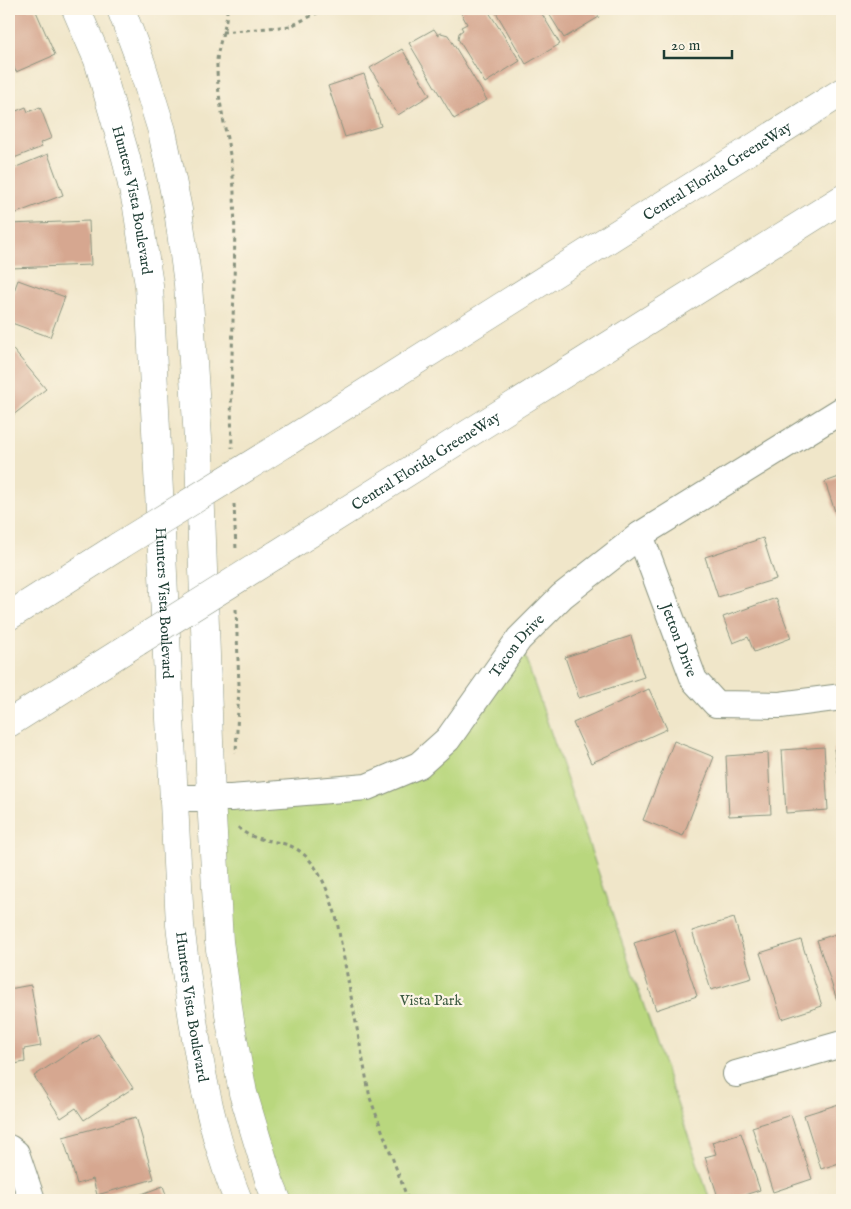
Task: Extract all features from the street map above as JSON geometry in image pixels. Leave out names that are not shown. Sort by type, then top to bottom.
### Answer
[{"type":"main road","name":"Hunters Vista Boulevard","points":[[76,9],[98,60],[126,158],[137,207],[149,285],[180,925],[194,1027],[210,1114],[238,1200]]},
{"type":"main road","points":[[121,9],[141,63],[162,131],[178,210],[188,284],[221,798],[219,942],[230,1021],[243,1093],[270,1184],[277,1200]]},
{"type":"main road","name":"Central Florida GreeneWay","points":[[9,616],[842,92]]},
{"type":"main road","name":"Central Florida GreeneWay","points":[[9,723],[842,199]]},
{"type":"street","name":"Tacon Drive","points":[[174,798],[221,798],[367,787],[419,764],[448,739],[519,639],[562,596],[640,535],[842,410]]},
{"type":"street","name":"Jetton Drive","points":[[640,535],[694,680],[716,704],[780,705],[842,697]]},
{"type":"street","points":[[736,1074],[842,1044]]},
{"type":"street","points":[[9,1148],[16,1153],[32,1200]]},
{"type":"path","points":[[227,9],[217,59],[217,89],[229,149],[234,190],[234,280],[230,404],[232,451]]},
{"type":"path","points":[[222,32],[291,26],[325,9]]},
{"type":"path","points":[[234,498],[236,557]]},
{"type":"path","points":[[236,603],[238,684],[236,754]]},
{"type":"path","points":[[221,798],[239,829],[256,838],[284,843],[298,850],[316,867],[327,889],[336,916],[370,1098],[408,1200]]},
{"type":"green space","name":"Vista Park","points":[[519,639],[710,1200],[277,1200],[243,1093],[211,798],[231,798],[419,765]]},
{"type":"building","points":[[9,9],[35,9],[55,55],[16,72],[9,56]]},
{"type":"building","points":[[464,9],[487,9],[520,61],[485,83],[458,39],[459,33],[463,30],[461,27],[467,24],[460,11]]},
{"type":"building","points":[[494,9],[539,9],[560,44],[526,64]]},
{"type":"building","points":[[546,9],[594,9],[599,17],[564,38]]},
{"type":"building","points":[[434,29],[438,35],[441,33],[448,35],[487,100],[454,119],[409,43]]},
{"type":"building","points":[[402,49],[430,95],[398,115],[370,68]]},
{"type":"building","points":[[364,74],[381,126],[345,137],[328,86]]},
{"type":"building","points":[[26,107],[28,112],[40,107],[52,138],[40,143],[42,147],[9,160],[9,114]]},
{"type":"building","points":[[48,154],[63,195],[9,216],[9,170]]},
{"type":"building","points":[[89,221],[91,265],[10,268],[9,224]]},
{"type":"building","points":[[18,280],[65,297],[50,337],[9,322],[9,299],[11,299]]},
{"type":"building","points":[[9,345],[46,389],[12,416],[9,413]]},
{"type":"building","points":[[842,476],[842,522],[839,523],[825,482]]},
{"type":"building","points":[[763,538],[776,579],[718,597],[705,557]]},
{"type":"building","points":[[776,598],[791,638],[754,652],[748,637],[733,643],[723,617]]},
{"type":"building","points":[[631,636],[644,677],[579,698],[565,657]]},
{"type":"building","points":[[649,689],[667,729],[591,763],[573,723]]},
{"type":"building","points":[[674,741],[714,757],[683,836],[643,820]]},
{"type":"building","points":[[824,747],[828,810],[786,813],[782,750]]},
{"type":"building","points":[[842,747],[842,789],[841,789],[834,749]]},
{"type":"building","points":[[768,753],[771,814],[729,816],[726,756]]},
{"type":"building","points":[[734,918],[752,978],[711,990],[692,931]]},
{"type":"building","points":[[675,930],[697,996],[656,1010],[634,943]]},
{"type":"building","points":[[842,932],[842,998],[837,1000],[817,940]]},
{"type":"building","points":[[801,940],[822,1006],[782,1019],[760,953]]},
{"type":"building","points":[[31,985],[41,1046],[24,1049],[25,1062],[9,1065],[9,989]]},
{"type":"building","points":[[98,1034],[133,1088],[84,1120],[76,1108],[61,1118],[34,1076]]},
{"type":"building","points":[[842,1103],[842,1162],[821,1169],[804,1115]]},
{"type":"building","points":[[791,1115],[812,1179],[773,1192],[752,1127]]},
{"type":"building","points":[[136,1117],[154,1179],[97,1195],[93,1179],[77,1184],[63,1137]]},
{"type":"building","points":[[741,1133],[760,1190],[729,1200],[719,1200],[705,1157],[716,1154],[712,1142]]},
{"type":"building","points":[[163,1186],[168,1200],[126,1200]]}]
